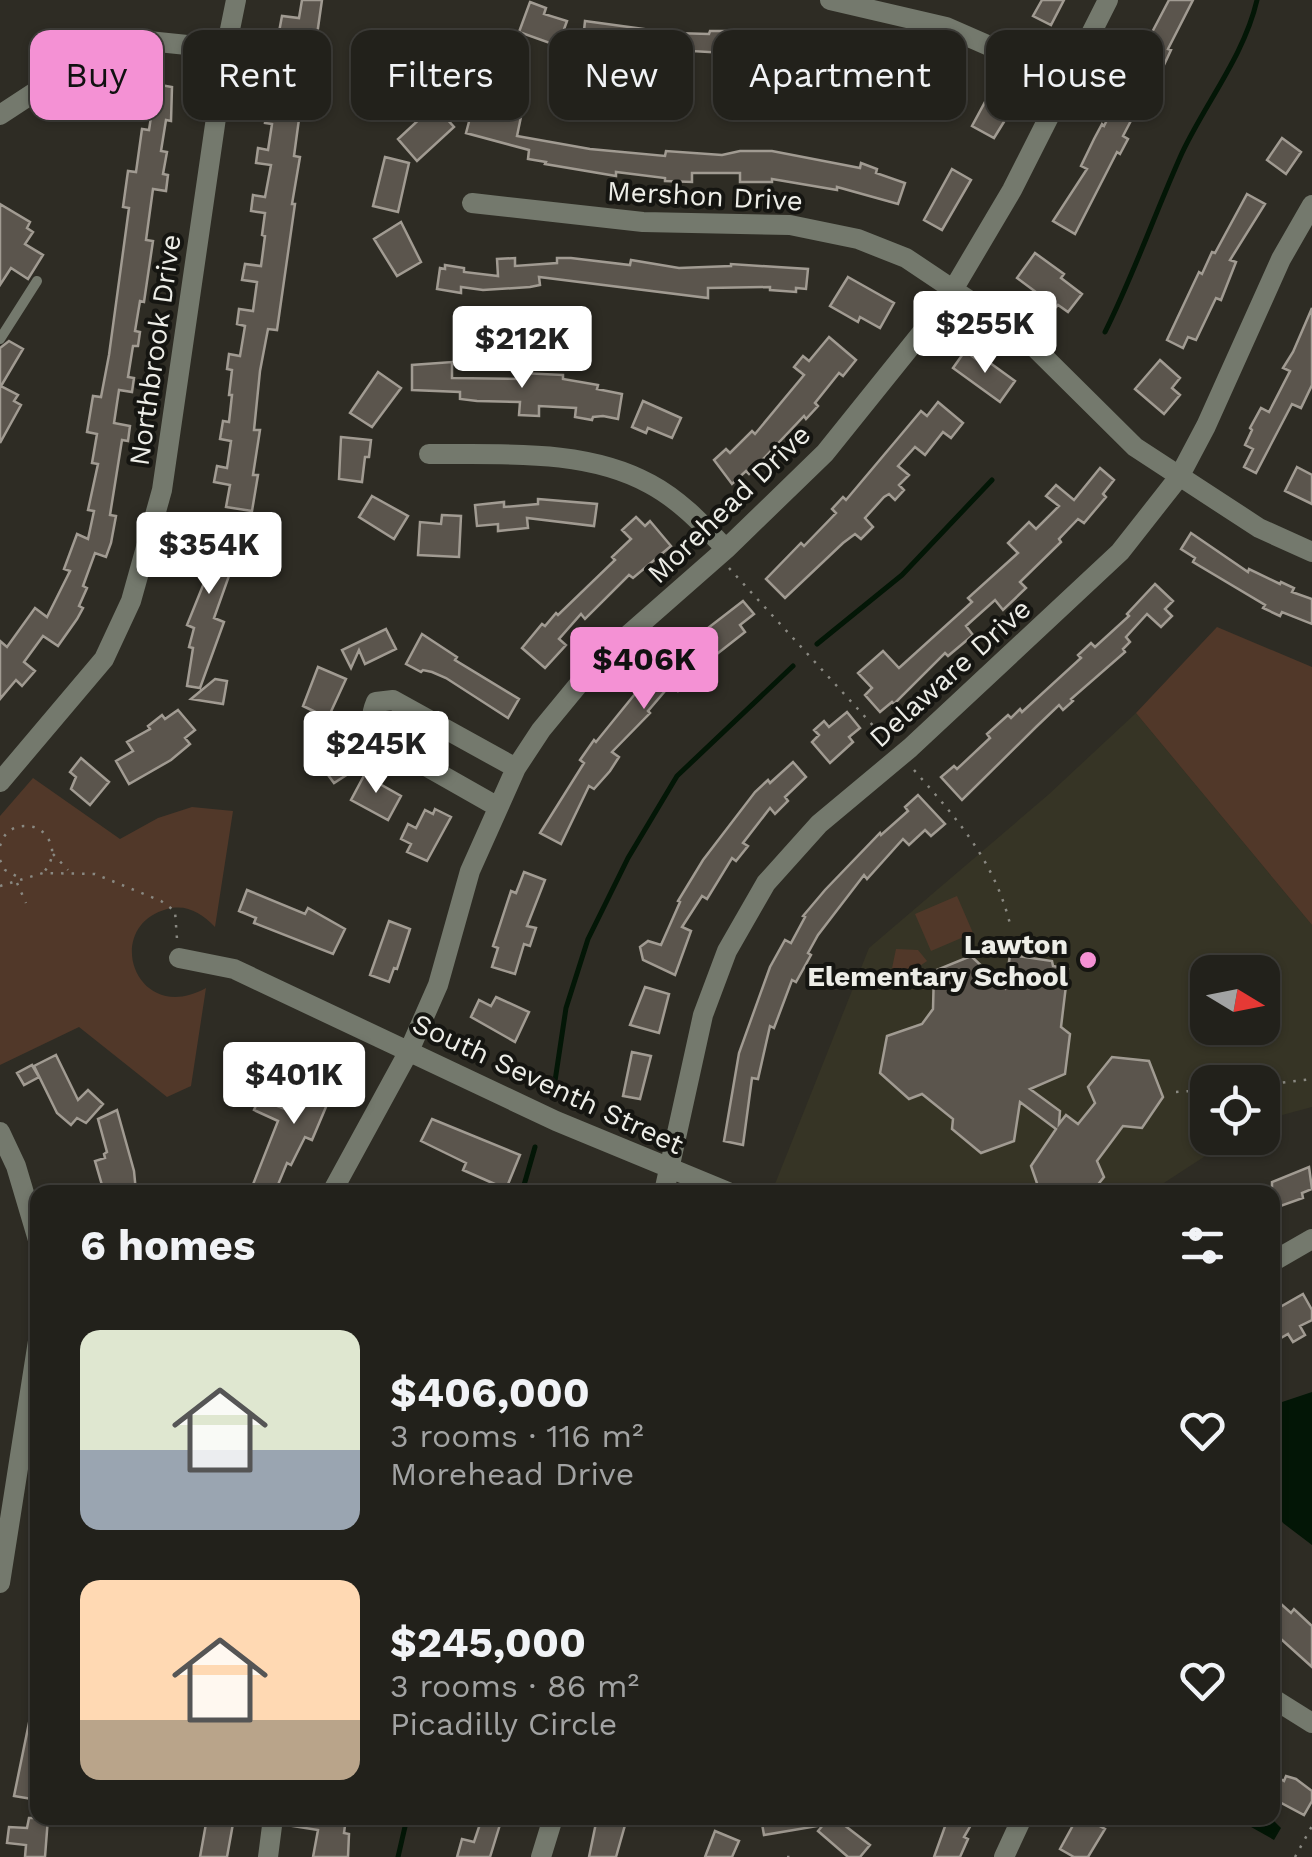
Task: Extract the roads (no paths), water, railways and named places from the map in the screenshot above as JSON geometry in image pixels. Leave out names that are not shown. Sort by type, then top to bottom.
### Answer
[{"type":"street","name":"Northbrook Drive","points":[[230,30],[236,0]]},
{"type":"street","points":[[830,0],[946,27],[986,45]]},
{"type":"street","name":"Morehead Drive","points":[[1093,30],[1108,0]]},
{"type":"street","points":[[0,116],[96,52],[129,39],[183,44]]},
{"type":"street","name":"Northbrook Drive","points":[[0,782],[104,659],[147,555],[162,490],[216,120]]},
{"type":"street","name":"Morehead Drive","points":[[336,1185],[410,1051],[438,985],[470,871],[516,768],[541,730],[583,679],[727,558],[825,453],[954,290],[1047,120]]},
{"type":"street","name":"Mershon Drive","points":[[472,203],[643,222],[790,225],[858,239],[906,258],[1024,337],[1135,447],[1258,528],[1312,552]]},
{"type":"street","name":"Delaware Drive","points":[[665,1185],[703,1014],[726,951],[766,884],[819,824],[910,748],[1120,552],[1179,476],[1206,426],[1281,259],[1312,205]]},
{"type":"street","points":[[429,454],[535,456],[597,464],[648,482],[688,509],[727,558]]},
{"type":"street","points":[[498,806],[387,744],[374,732],[370,716],[376,702],[393,700],[516,768]]},
{"type":"street","name":"South Seventh Street","points":[[179,958],[234,969],[450,1073],[709,1185]]},
{"type":"street","points":[[0,1132],[16,1166],[30,1213]]},
{"type":"street","points":[[1280,1258],[1312,1240]]},
{"type":"street","points":[[0,1583],[30,1393]]},
{"type":"street","points":[[1280,1703],[1312,1723]]},
{"type":"street","points":[[268,1857],[272,1825]]},
{"type":"street","points":[[541,1857],[551,1825]]},
{"type":"street","points":[[1004,1857],[1019,1825]]},
{"type":"lane","points":[[0,340],[36,281]]},
{"type":"waterway","points":[[1105,332],[1182,153],[1234,60],[1257,0]]},
{"type":"waterway","points":[[817,644],[902,575],[992,480]]},
{"type":"waterway","points":[[555,1081],[566,1008],[588,939],[628,858],[677,776],[793,666]]},
{"type":"waterway","points":[[524,1185],[535,1147]]},
{"type":"waterway","points":[[398,1857],[405,1825]]},
{"type":"place","name":"Lawton Elementary School","points":[[1088,960]]}]
